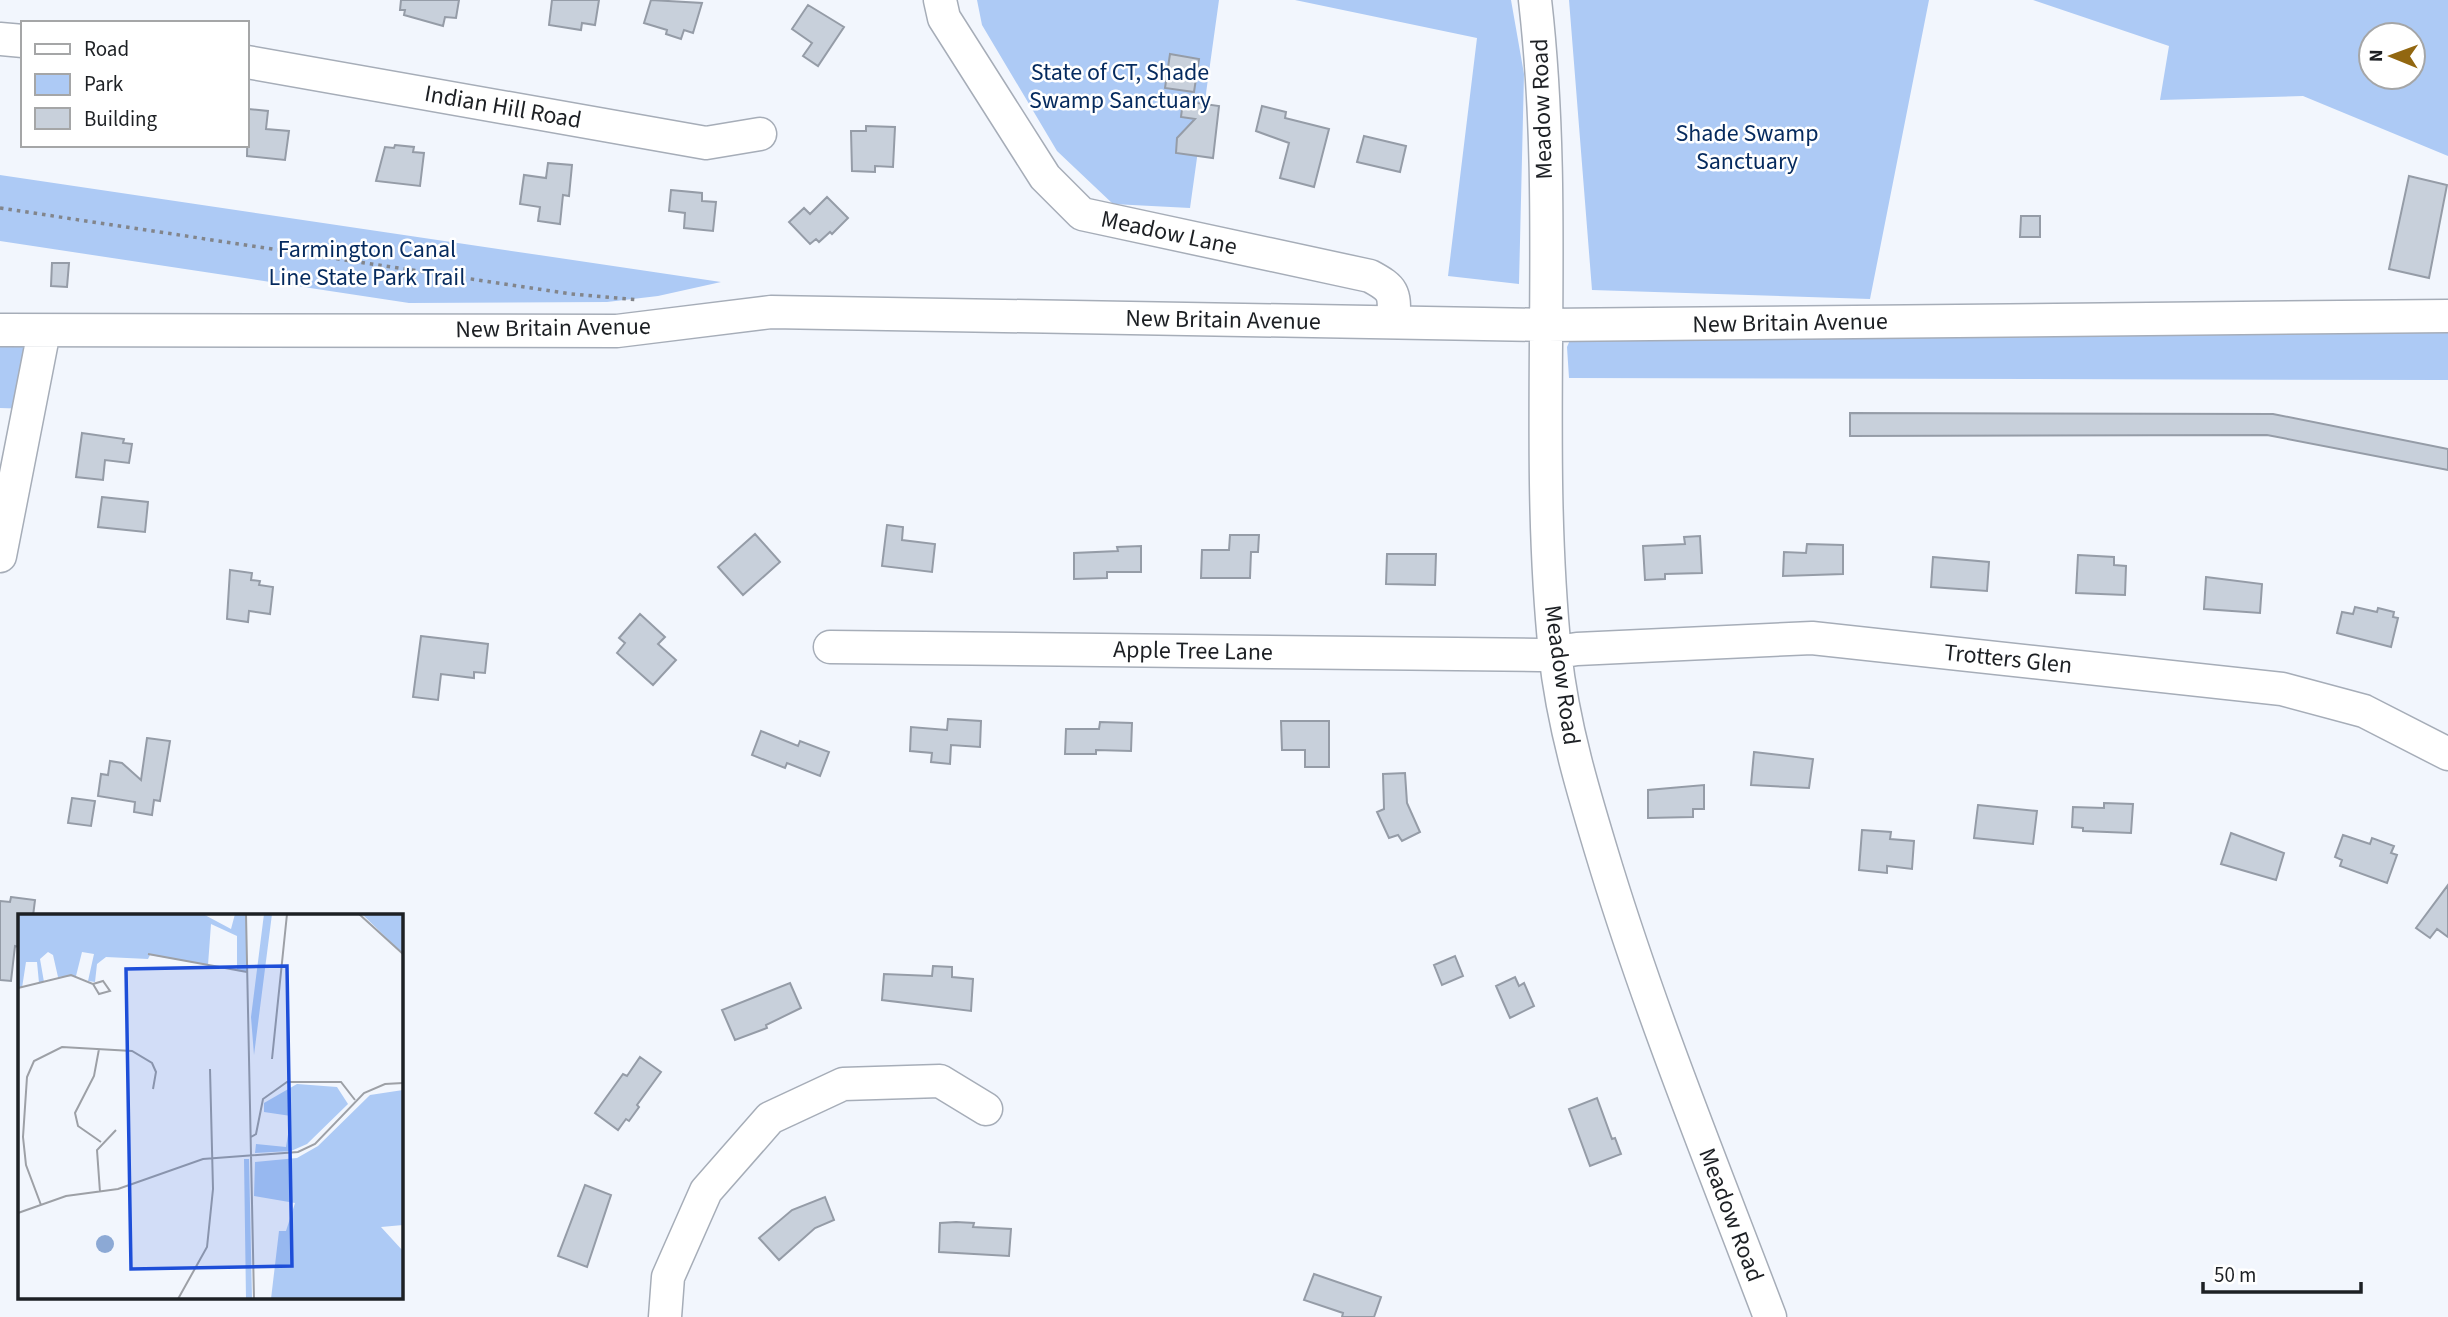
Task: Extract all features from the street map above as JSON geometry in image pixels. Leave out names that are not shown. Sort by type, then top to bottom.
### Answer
[{"type":"street","name":"Meadow Lane","points":[[940,0],[944,18],[1045,177],[1082,214],[1370,276],[1390,287],[1394,296],[1394,322]]},
{"type":"street","name":"Meadow Road","points":[[1535,0],[1544,74],[1547,505],[1555,653],[1576,768],[1635,961],[1770,1317]]},
{"type":"street","points":[[0,39],[21,41]]},
{"type":"street","name":"Indian Hill Road","points":[[248,62],[706,144],[760,134]]},
{"type":"street","name":"New Britain Avenue","points":[[0,330],[617,331],[771,312],[1547,325],[2448,316]]},
{"type":"street","points":[[0,556],[44,331]]},
{"type":"street","name":"Trotters Glen","points":[[1555,653],[1577,649],[1812,638],[2282,689],[2364,711],[2448,754]]},
{"type":"street","name":"Apple Tree Lane","points":[[830,647],[1539,655],[1555,653]]},
{"type":"street","points":[[665,1317],[668,1277],[706,1191],[770,1118],[843,1084],[940,1081],[986,1109]]},
{"type":"path","points":[[0,208],[609,299]]},
{"type":"green space","name":"State of CT, Shade Swamp Sanctuary","points":[[977,0],[1219,0],[1190,208],[1113,204],[1057,151],[982,25]]},
{"type":"green space","points":[[1295,0],[1511,0],[1524,74],[1519,284],[1448,276],[1477,38]]},
{"type":"green space","name":"Shade Swamp Sanctuary","points":[[1569,0],[1929,0],[1870,299],[1592,290]]},
{"type":"green space","points":[[2033,0],[2448,0],[2448,156],[2303,96],[2160,100],[2169,46]]},
{"type":"green space","name":"Farmington Canal Line State Park Trail","points":[[0,175],[721,282],[658,296],[607,302],[409,303],[0,241]]},
{"type":"green space","points":[[0,330],[44,331],[31,409],[0,408]]},
{"type":"green space","points":[[2448,332],[2448,380],[1569,378],[1567,347],[1570,340]]},
{"type":"building","points":[[401,0],[459,0],[456,18],[445,17],[443,26],[404,15],[405,10],[400,10]]},
{"type":"building","points":[[552,0],[599,0],[595,25],[582,23],[581,30],[549,25]]},
{"type":"building","points":[[651,0],[702,3],[693,33],[684,30],[681,39],[666,34],[667,30],[644,23]]},
{"type":"building","points":[[808,5],[844,27],[818,66],[803,56],[812,43],[792,29]]},
{"type":"building","points":[[1170,54],[1199,59],[1194,92],[1165,88]]},
{"type":"building","points":[[1183,101],[1219,106],[1213,158],[1176,153],[1177,138],[1195,119],[1181,117]]},
{"type":"building","points":[[1262,106],[1286,112],[1285,118],[1329,129],[1314,187],[1280,178],[1289,143],[1256,131]]},
{"type":"building","points":[[248,109],[268,111],[266,129],[289,131],[285,160],[247,156]]},
{"type":"building","points":[[866,126],[895,127],[893,167],[875,166],[875,172],[852,171],[851,131],[866,131]]},
{"type":"building","points":[[1364,136],[1406,146],[1400,172],[1357,162]]},
{"type":"building","points":[[395,145],[414,147],[413,152],[424,153],[420,186],[376,181],[385,147],[394,148]]},
{"type":"building","points":[[548,163],[572,165],[569,196],[563,195],[560,224],[538,221],[540,207],[520,204],[524,175],[546,178]]},
{"type":"building","points":[[2409,176],[2447,185],[2429,278],[2389,269]]},
{"type":"building","points":[[671,190],[702,193],[702,201],[716,202],[713,231],[684,228],[685,213],[669,211]]},
{"type":"building","points":[[827,197],[848,218],[832,234],[830,232],[819,242],[816,239],[810,244],[789,222],[804,208],[810,214]]},
{"type":"building","points":[[2021,216],[2040,216],[2040,237],[2020,237]]},
{"type":"building","points":[[52,263],[69,263],[67,287],[51,286]]},
{"type":"building","points":[[1850,413],[2273,414],[2448,449],[2448,470],[2267,435],[1850,436]]},
{"type":"building","points":[[82,433],[124,439],[123,443],[132,444],[129,463],[105,460],[103,480],[76,477]]},
{"type":"building","points":[[102,497],[148,502],[145,532],[98,527]]},
{"type":"building","points":[[887,525],[903,527],[902,540],[935,544],[932,572],[882,566]]},
{"type":"building","points":[[755,534],[780,562],[743,595],[718,567]]},
{"type":"building","points":[[1230,535],[1259,535],[1258,552],[1251,552],[1250,578],[1201,578],[1202,550],[1229,550]]},
{"type":"building","points":[[1700,536],[1702,573],[1665,574],[1665,579],[1645,580],[1643,546],[1685,544],[1684,537]]},
{"type":"building","points":[[1807,544],[1843,545],[1843,574],[1783,576],[1784,552],[1806,553]]},
{"type":"building","points":[[1141,546],[1141,572],[1107,572],[1107,578],[1074,579],[1074,553],[1118,551],[1117,547]]},
{"type":"building","points":[[1387,554],[1436,554],[1435,585],[1386,584]]},
{"type":"building","points":[[2078,555],[2114,557],[2114,565],[2126,566],[2125,595],[2076,593]]},
{"type":"building","points":[[1933,557],[1989,562],[1987,591],[1931,587]]},
{"type":"building","points":[[230,570],[252,573],[251,580],[260,581],[259,585],[273,587],[270,614],[249,611],[248,622],[227,619]]},
{"type":"building","points":[[2206,577],[2262,584],[2260,613],[2204,609]]},
{"type":"building","points":[[2355,607],[2377,612],[2378,608],[2394,612],[2393,617],[2398,618],[2391,647],[2337,633],[2342,612],[2353,614]]},
{"type":"building","points":[[640,614],[665,637],[658,644],[676,660],[653,685],[617,653],[625,643],[619,638]]},
{"type":"building","points":[[421,636],[488,644],[485,673],[474,672],[474,678],[441,674],[438,700],[413,697]]},
{"type":"building","points":[[948,719],[981,721],[980,747],[951,745],[950,764],[931,762],[932,753],[910,751],[911,727],[947,730]]},
{"type":"building","points":[[1281,721],[1329,721],[1329,767],[1305,767],[1305,750],[1282,750]]},
{"type":"building","points":[[1100,722],[1132,723],[1131,751],[1096,750],[1096,754],[1065,754],[1066,729],[1099,729]]},
{"type":"building","points":[[761,731],[798,746],[800,741],[829,752],[820,776],[787,763],[785,768],[752,755]]},
{"type":"building","points":[[147,738],[170,741],[160,801],[154,800],[152,815],[134,812],[135,802],[98,796],[101,774],[108,775],[110,761],[122,763],[141,780]]},
{"type":"building","points":[[1754,752],[1813,759],[1809,788],[1751,785]]},
{"type":"building","points":[[1405,773],[1407,803],[1420,832],[1402,841],[1398,835],[1389,838],[1377,812],[1384,809],[1383,774]]},
{"type":"building","points":[[1704,785],[1704,809],[1693,809],[1693,817],[1648,818],[1648,790]]},
{"type":"building","points":[[72,798],[95,801],[91,826],[68,823]]},
{"type":"building","points":[[2104,803],[2133,804],[2131,833],[2083,831],[2083,828],[2072,827],[2073,807],[2104,808]]},
{"type":"building","points":[[1978,805],[2037,811],[2033,844],[1974,838]]},
{"type":"building","points":[[1862,830],[1891,832],[1890,839],[1914,841],[1912,869],[1887,866],[1887,873],[1859,870]]},
{"type":"building","points":[[2231,833],[2284,853],[2276,880],[2221,864]]},
{"type":"building","points":[[2343,835],[2370,844],[2372,838],[2394,846],[2391,853],[2397,855],[2387,883],[2340,866],[2342,860],[2335,857]]},
{"type":"building","points":[[2448,885],[2448,937],[2437,929],[2430,938],[2416,928]]},
{"type":"building","points":[[11,897],[35,900],[33,914],[18,914],[18,947],[15,946],[11,981],[0,980],[0,901],[10,902]]},
{"type":"building","points":[[1455,956],[1463,976],[1442,985],[1434,965]]},
{"type":"building","points":[[933,966],[952,967],[952,977],[973,979],[971,1011],[882,1000],[884,974],[932,976]]},
{"type":"building","points":[[1515,977],[1519,986],[1524,983],[1534,1006],[1510,1018],[1496,986]]},
{"type":"building","points":[[790,983],[801,1008],[766,1025],[767,1028],[735,1040],[722,1010]]},
{"type":"building","points":[[640,1057],[661,1072],[629,1121],[626,1119],[618,1130],[595,1113],[623,1074],[627,1076]]},
{"type":"building","points":[[1597,1098],[1612,1139],[1615,1138],[1621,1154],[1590,1166],[1569,1109]]},
{"type":"building","points":[[585,1185],[611,1195],[587,1267],[558,1256]]},
{"type":"building","points":[[825,1197],[834,1220],[815,1228],[779,1260],[759,1238],[792,1210]]},
{"type":"building","points":[[940,1223],[974,1223],[973,1227],[1011,1229],[1009,1256],[939,1252]]},
{"type":"building","points":[[1314,1274],[1381,1297],[1374,1317],[1342,1317],[1343,1313],[1304,1300]]}]
